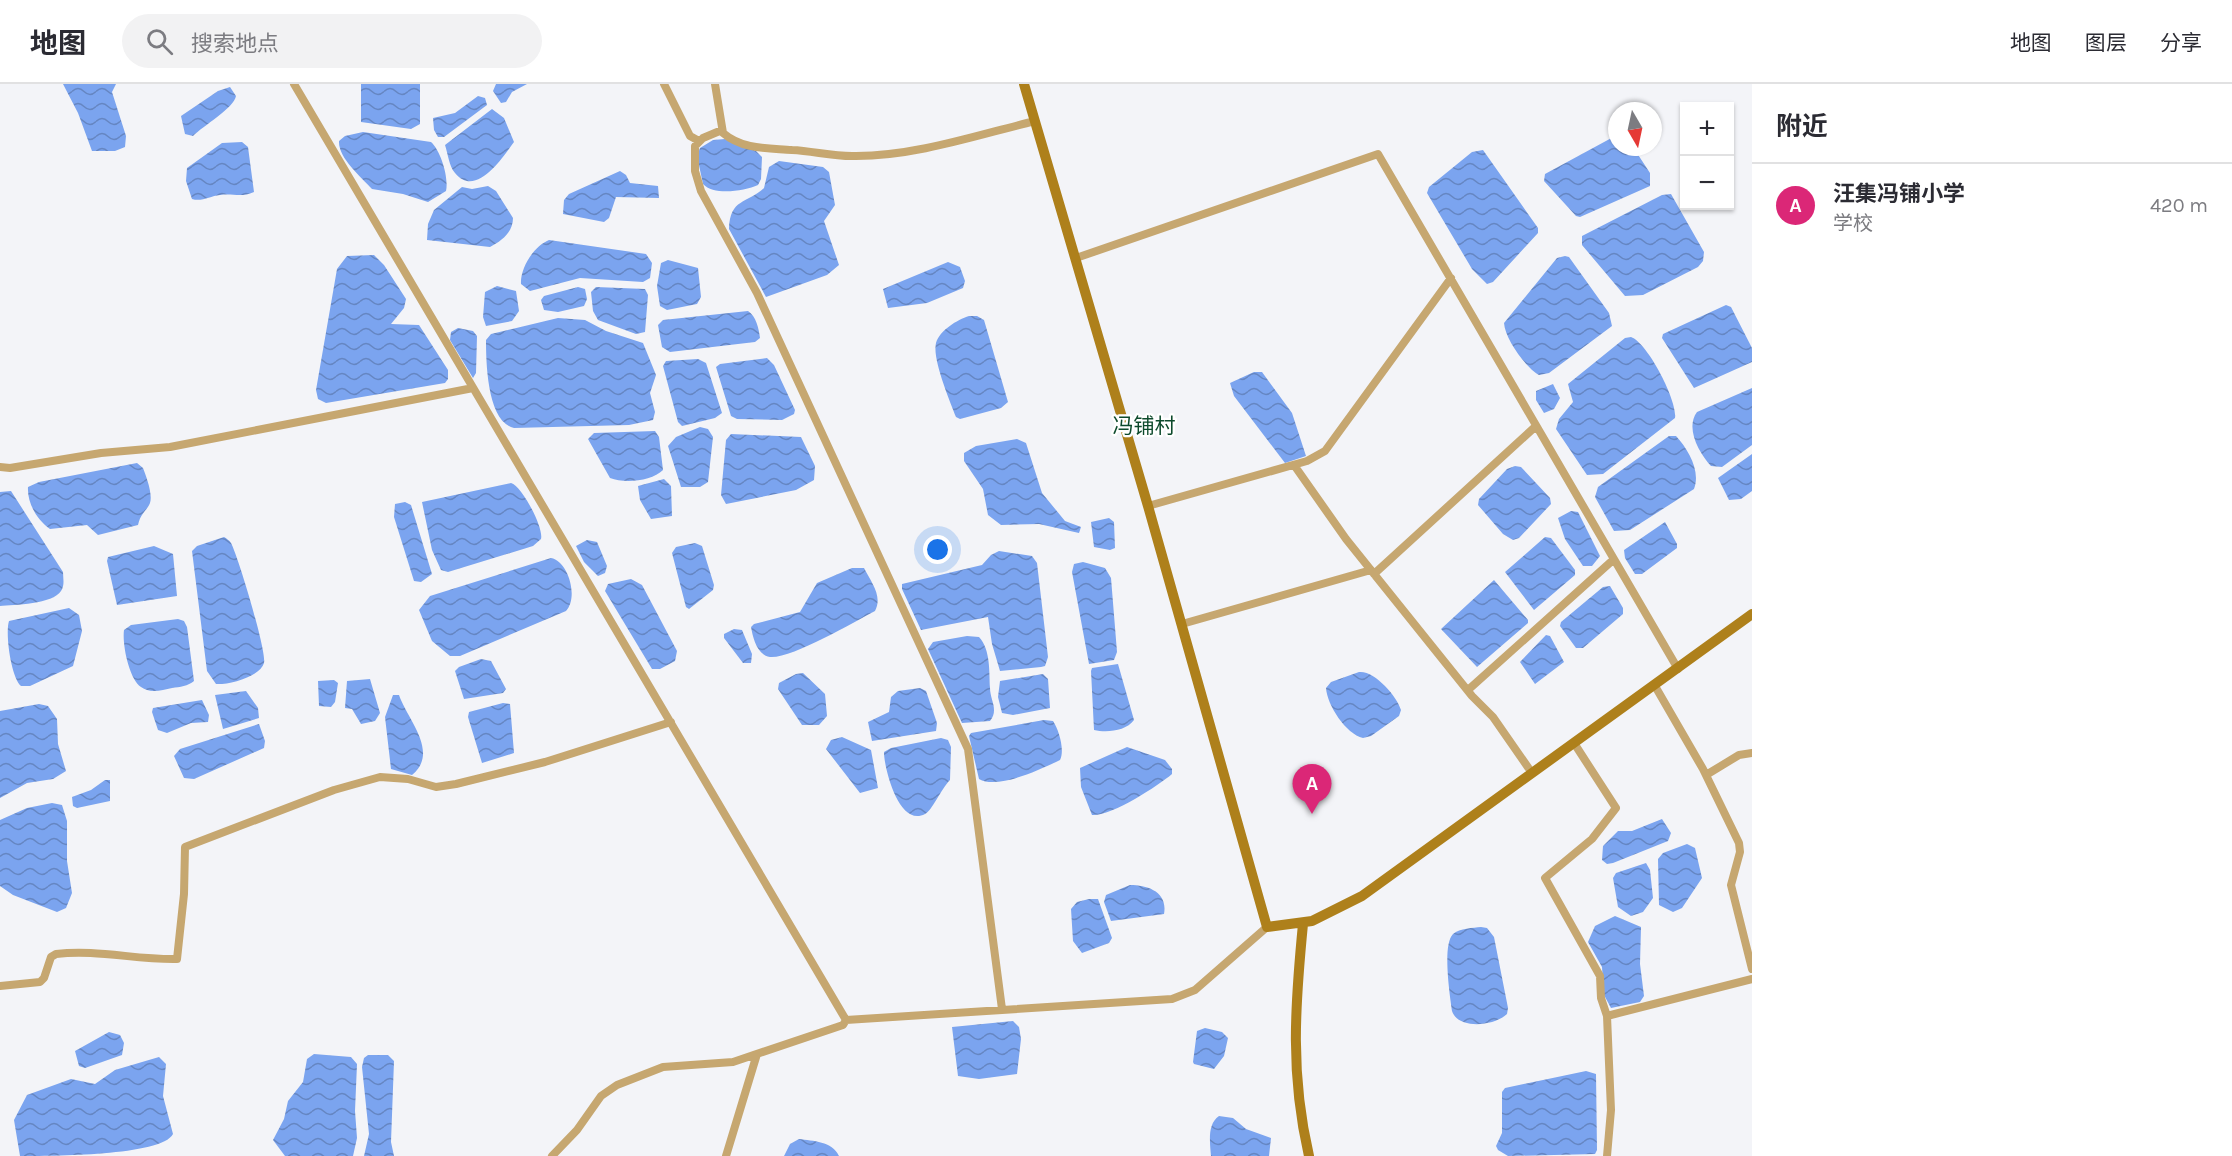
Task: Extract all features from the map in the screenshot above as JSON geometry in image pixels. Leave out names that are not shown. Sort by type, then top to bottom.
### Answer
[{"type":"street","points":[[294,84],[846,1020]]},
{"type":"street","points":[[664,84],[690,136],[699,141]]},
{"type":"street","points":[[715,84],[722,130],[731,138],[762,150],[791,149],[854,156],[918,149],[1035,121]]},
{"type":"street","points":[[1024,84],[1148,506],[1267,927]]},
{"type":"street","points":[[722,130],[699,141],[694,152],[695,171],[701,190],[757,292],[968,749],[1002,1009]]},
{"type":"street","points":[[1076,258],[1378,153],[1678,669]]},
{"type":"street","points":[[1148,506],[1314,458],[1333,443],[1451,278]]},
{"type":"street","points":[[0,467],[10,468],[111,452],[170,447],[473,388]]},
{"type":"street","points":[[1182,624],[1373,572],[1536,426]]},
{"type":"street","points":[[1294,465],[1346,539],[1468,690],[1493,717],[1532,773]]},
{"type":"street","points":[[1468,690],[1613,560]]},
{"type":"street","points":[[846,1020],[1098,1002],[1164,1000],[1194,990],[1267,927],[1303,924],[1339,910],[1362,896],[1752,614]]},
{"type":"street","points":[[1655,686],[1706,775],[1739,843],[1740,852],[1731,885],[1752,969]]},
{"type":"street","points":[[0,986],[40,982],[44,978],[51,957],[56,954],[92,951],[147,960],[177,959],[184,894],[185,847],[195,843],[334,790],[380,777],[408,779],[436,787],[447,785],[545,762],[671,722]]},
{"type":"street","points":[[1574,743],[1616,808],[1592,839],[1545,878],[1564,915],[1597,966],[1603,1008],[1607,1016],[1612,1117],[1607,1156]]},
{"type":"street","points":[[1706,775],[1739,755],[1752,753]]},
{"type":"street","points":[[1303,924],[1296,993],[1295,1069],[1309,1156]]},
{"type":"street","points":[[1607,1016],[1752,979]]},
{"type":"street","points":[[552,1156],[577,1130],[602,1096],[617,1085],[663,1067],[723,1064],[843,1025],[846,1020]]},
{"type":"street","points":[[726,1156],[757,1054]]},
{"type":"water","points":[[63,84],[116,84],[112,92],[126,136],[125,147],[115,151],[92,151],[78,113]]},
{"type":"water","points":[[361,84],[420,84],[420,124],[411,129],[361,122]]},
{"type":"water","points":[[496,84],[527,84],[512,92],[506,102],[501,103],[493,91]]},
{"type":"water","points":[[230,87],[236,96],[230,106],[193,136],[185,134],[181,116],[218,91]]},
{"type":"water","points":[[478,96],[485,98],[487,105],[444,137],[438,137],[434,130],[433,118],[455,113]]},
{"type":"water","points":[[492,109],[504,118],[514,142],[496,165],[480,179],[463,180],[453,170],[445,145]]},
{"type":"water","points":[[363,132],[431,142],[443,165],[446,191],[428,202],[403,194],[372,189],[342,154],[339,141],[345,136]]},
{"type":"water","points":[[725,139],[756,151],[762,157],[761,179],[758,185],[745,189],[722,191],[708,188],[703,184],[697,156],[700,148],[713,140]]},
{"type":"water","points":[[1608,140],[1608,156],[1639,156],[1650,173],[1650,186],[1580,217],[1576,216],[1544,181],[1545,174]]},
{"type":"water","points":[[242,142],[248,147],[254,192],[245,195],[192,199],[186,181],[187,168],[222,143]]},
{"type":"water","points":[[1483,150],[1538,228],[1538,233],[1493,282],[1487,284],[1472,269],[1427,193],[1429,187],[1472,152]]},
{"type":"water","points":[[779,161],[823,167],[829,172],[835,205],[824,221],[839,265],[827,275],[766,297],[729,229],[732,212],[740,203],[764,188],[769,167]]},
{"type":"water","points":[[620,171],[626,175],[630,183],[658,186],[659,198],[616,197],[609,218],[604,222],[563,214],[564,200],[569,194]]},
{"type":"water","points":[[488,186],[496,191],[513,218],[511,228],[503,239],[490,247],[427,240],[428,224],[434,210],[462,187],[472,189]]},
{"type":"water","points":[[1671,194],[1704,252],[1703,261],[1698,267],[1643,295],[1625,296],[1582,245],[1582,236],[1662,195]]},
{"type":"water","points":[[549,240],[646,254],[652,263],[650,278],[643,282],[580,278],[530,291],[521,284],[525,265],[533,252]]},
{"type":"water","points":[[374,255],[384,265],[406,299],[404,308],[391,324],[419,325],[448,370],[448,379],[445,383],[326,403],[318,399],[316,390],[337,269],[347,256]]},
{"type":"water","points":[[1569,257],[1609,313],[1612,326],[1549,373],[1539,375],[1517,352],[1508,337],[1504,323],[1557,258]]},
{"type":"water","points":[[668,260],[698,268],[701,297],[697,304],[667,310],[660,306],[657,286],[661,263]]},
{"type":"water","points":[[948,262],[960,267],[965,281],[963,288],[927,303],[888,308],[883,289]]},
{"type":"water","points":[[497,286],[516,291],[519,311],[512,321],[486,326],[483,317],[485,292]]},
{"type":"water","points":[[578,287],[585,289],[587,299],[584,306],[558,312],[544,310],[541,300],[544,296]]},
{"type":"water","points":[[596,287],[645,289],[648,295],[645,332],[636,334],[598,320],[593,311],[591,292]]},
{"type":"water","points":[[1726,305],[1731,307],[1752,348],[1752,362],[1694,388],[1662,338],[1663,334]]},
{"type":"water","points":[[748,311],[755,319],[759,331],[760,338],[755,342],[670,352],[662,347],[658,325],[663,320]]},
{"type":"water","points":[[977,316],[984,320],[1008,402],[1001,408],[960,419],[956,417],[942,380],[935,350],[941,334],[959,320]]},
{"type":"water","points":[[558,318],[585,320],[606,331],[643,343],[656,375],[650,393],[655,412],[653,420],[629,425],[514,428],[505,423],[498,415],[490,390],[486,340],[491,334]]},
{"type":"water","points":[[458,328],[473,331],[477,336],[476,373],[473,378],[450,340],[451,332]]},
{"type":"water","points":[[1631,337],[1653,361],[1672,399],[1675,418],[1603,474],[1587,475],[1556,429],[1559,419],[1573,402],[1568,384],[1625,338]]},
{"type":"water","points":[[767,358],[774,365],[795,410],[794,414],[782,420],[737,419],[731,416],[716,367],[720,364]]},
{"type":"water","points":[[698,359],[706,363],[722,413],[715,418],[682,426],[678,422],[663,366],[666,361]]},
{"type":"water","points":[[1254,372],[1262,372],[1292,413],[1306,456],[1285,463],[1234,396],[1230,383]]},
{"type":"water","points":[[1553,384],[1560,398],[1554,409],[1544,413],[1536,400],[1536,391]]},
{"type":"water","points":[[1752,388],[1752,445],[1722,467],[1711,466],[1698,447],[1693,433],[1692,425],[1697,412]]},
{"type":"water","points":[[700,427],[708,429],[713,437],[708,482],[700,487],[681,487],[668,446],[676,437]]},
{"type":"water","points":[[655,431],[659,437],[663,470],[652,477],[638,480],[623,481],[610,478],[588,439],[594,433]]},
{"type":"water","points":[[731,434],[801,437],[815,466],[814,480],[796,490],[726,504],[721,495],[726,440]]},
{"type":"water","points":[[1669,436],[1676,436],[1692,461],[1696,475],[1694,489],[1630,530],[1614,531],[1595,497],[1598,487]]},
{"type":"water","points":[[1017,439],[1026,443],[1042,493],[1065,521],[1081,527],[1079,533],[1039,524],[1001,525],[988,515],[983,489],[964,461],[964,453],[976,446]]},
{"type":"water","points":[[1752,454],[1752,491],[1741,499],[1729,500],[1718,478]]},
{"type":"water","points":[[137,463],[143,468],[151,495],[149,506],[138,525],[98,535],[87,525],[50,529],[37,516],[31,505],[28,487],[39,482]]},
{"type":"water","points":[[1515,466],[1521,467],[1550,498],[1551,504],[1519,538],[1513,540],[1503,534],[1478,505],[1479,499],[1507,469]]},
{"type":"water","points":[[664,479],[671,486],[672,516],[651,519],[640,500],[638,486]]},
{"type":"water","points":[[511,483],[521,491],[531,508],[539,526],[541,539],[533,546],[448,572],[441,570],[432,550],[422,502]]},
{"type":"water","points":[[11,491],[63,572],[63,584],[61,591],[50,599],[0,606],[0,492]]},
{"type":"water","points":[[405,502],[411,505],[432,574],[421,582],[414,581],[394,517],[395,504]]},
{"type":"water","points":[[1571,511],[1578,512],[1600,556],[1592,566],[1583,566],[1565,539],[1558,518]]},
{"type":"water","points":[[1109,518],[1114,522],[1115,548],[1110,550],[1094,547],[1091,522]]},
{"type":"water","points":[[1665,522],[1677,548],[1642,574],[1635,574],[1625,558],[1624,550]]},
{"type":"water","points":[[224,537],[229,540],[235,551],[257,624],[264,663],[250,676],[216,684],[207,671],[192,551],[197,546]]},
{"type":"water","points":[[1545,537],[1551,538],[1575,570],[1575,575],[1534,610],[1505,572]]},
{"type":"water","points":[[587,540],[597,542],[607,566],[605,573],[598,576],[584,562],[576,546]]},
{"type":"water","points":[[695,543],[702,546],[714,585],[713,590],[689,609],[686,607],[672,553],[676,547]]},
{"type":"water","points":[[154,546],[173,554],[177,596],[117,605],[108,557]]},
{"type":"water","points":[[999,551],[1032,556],[1037,563],[1048,657],[1045,666],[1000,671],[992,644],[988,617],[921,630],[902,589],[902,584],[982,565],[991,555]]},
{"type":"water","points":[[551,558],[562,566],[570,580],[572,597],[566,611],[460,656],[450,656],[432,641],[419,610],[430,596]]},
{"type":"water","points":[[1083,562],[1105,568],[1111,578],[1117,652],[1114,660],[1089,664],[1072,572],[1074,564]]},
{"type":"water","points":[[852,568],[864,568],[873,584],[878,600],[875,611],[792,652],[770,657],[762,653],[753,636],[751,627],[754,624],[800,612],[817,583]]},
{"type":"water","points":[[631,579],[642,585],[677,651],[675,661],[660,669],[652,669],[605,591],[608,584]]},
{"type":"water","points":[[1494,580],[1528,620],[1528,623],[1477,667],[1441,629]]},
{"type":"water","points":[[1610,586],[1623,608],[1623,614],[1583,648],[1576,648],[1560,626],[1561,622],[1603,587]]},
{"type":"water","points":[[69,608],[79,615],[82,631],[73,666],[30,686],[21,686],[14,674],[10,655],[9,621]]},
{"type":"water","points":[[178,619],[184,621],[187,627],[194,681],[184,686],[152,691],[141,687],[130,669],[125,652],[124,630],[131,625]]},
{"type":"water","points":[[734,629],[742,630],[752,654],[751,663],[743,663],[724,638],[724,634]]},
{"type":"water","points":[[1546,635],[1550,636],[1564,662],[1535,684],[1520,662]]},
{"type":"water","points":[[967,636],[979,637],[986,648],[994,709],[990,721],[962,723],[928,649],[933,642]]},
{"type":"water","points":[[481,659],[491,661],[506,689],[503,693],[464,699],[455,671],[459,667]]},
{"type":"water","points":[[1118,664],[1134,720],[1126,727],[1116,730],[1094,730],[1092,668]]},
{"type":"water","points":[[1365,672],[1378,679],[1395,698],[1401,710],[1399,716],[1371,736],[1363,738],[1350,731],[1338,718],[1326,688],[1331,682]]},
{"type":"water","points":[[803,673],[825,694],[827,716],[819,725],[802,725],[778,689],[779,683]]},
{"type":"water","points":[[1043,674],[1048,679],[1050,708],[1013,715],[1002,713],[998,697],[1000,681]]},
{"type":"water","points":[[370,679],[380,713],[375,721],[361,724],[352,709],[345,708],[347,681]]},
{"type":"water","points":[[334,680],[338,683],[335,702],[331,707],[319,706],[318,681]]},
{"type":"water","points":[[920,688],[926,691],[937,723],[936,731],[872,741],[868,722],[889,712],[891,697],[898,691]]},
{"type":"water","points":[[246,691],[258,708],[259,718],[223,729],[215,695]]},
{"type":"water","points":[[393,695],[399,695],[422,746],[423,756],[420,766],[412,775],[391,769],[385,717]]},
{"type":"water","points":[[202,700],[209,715],[208,722],[191,723],[167,733],[158,730],[152,712],[153,708]]},
{"type":"water","points":[[503,703],[510,704],[514,753],[482,763],[468,717],[469,712]]},
{"type":"water","points":[[39,704],[48,706],[57,719],[58,744],[66,771],[53,779],[27,783],[0,798],[0,711]]},
{"type":"water","points":[[1044,720],[1053,721],[1057,729],[1062,746],[1060,760],[1008,780],[987,782],[979,779],[969,736],[971,733]]},
{"type":"water","points":[[259,724],[265,741],[264,748],[194,779],[184,778],[174,756],[180,749]]},
{"type":"water","points":[[842,737],[871,750],[878,788],[860,793],[826,749],[831,740]]},
{"type":"water","points":[[941,738],[948,740],[951,747],[950,780],[928,812],[916,816],[901,805],[895,794],[884,752],[891,748]]},
{"type":"water","points":[[1127,747],[1165,760],[1172,769],[1172,774],[1122,806],[1092,815],[1081,787],[1080,768]]},
{"type":"water","points":[[105,780],[110,780],[110,801],[77,808],[73,806],[72,797],[91,790]]},
{"type":"water","points":[[52,803],[62,805],[67,821],[67,861],[72,893],[66,908],[57,912],[13,895],[0,886],[0,820],[27,808]]},
{"type":"water","points":[[1662,819],[1671,833],[1668,841],[1613,863],[1607,864],[1602,860],[1603,846],[1618,831],[1632,831]]},
{"type":"water","points":[[1687,844],[1695,848],[1702,878],[1682,908],[1673,912],[1659,905],[1658,859],[1663,853]]},
{"type":"water","points":[[1646,863],[1650,870],[1653,898],[1643,912],[1631,916],[1618,907],[1613,878],[1616,873]]},
{"type":"water","points":[[1130,885],[1150,888],[1160,895],[1163,900],[1164,914],[1111,921],[1104,902],[1106,895]]},
{"type":"water","points":[[1098,899],[1112,938],[1109,943],[1082,953],[1073,941],[1071,909],[1077,902]]},
{"type":"water","points":[[1615,916],[1641,927],[1640,964],[1644,996],[1640,1002],[1611,1008],[1604,995],[1602,967],[1588,942],[1595,926]]},
{"type":"water","points":[[1481,927],[1487,928],[1494,937],[1508,1008],[1507,1014],[1501,1018],[1477,1024],[1461,1021],[1452,1011],[1447,959],[1453,934]]},
{"type":"water","points":[[1013,1021],[1019,1027],[1021,1039],[1017,1074],[979,1079],[958,1076],[952,1027]]},
{"type":"water","points":[[1205,1028],[1222,1032],[1228,1038],[1224,1056],[1214,1069],[1193,1062],[1197,1031]]},
{"type":"water","points":[[109,1032],[120,1035],[124,1043],[122,1055],[85,1068],[79,1066],[75,1051]]},
{"type":"water","points":[[314,1054],[351,1057],[357,1064],[355,1111],[357,1138],[353,1156],[285,1156],[273,1140],[284,1119],[288,1101],[303,1082],[307,1059]]},
{"type":"water","points":[[368,1055],[388,1055],[394,1061],[391,1142],[394,1156],[364,1156],[369,1134],[362,1067],[364,1058]]},
{"type":"water","points":[[159,1057],[166,1064],[163,1096],[173,1134],[164,1141],[128,1151],[20,1156],[14,1120],[27,1095],[71,1079],[95,1084],[115,1070]]},
{"type":"water","points":[[1586,1071],[1596,1074],[1597,1150],[1595,1154],[1508,1156],[1498,1150],[1496,1146],[1502,1133],[1502,1092],[1505,1088]]},
{"type":"water","points":[[1219,1116],[1233,1118],[1246,1129],[1271,1138],[1269,1156],[1211,1156],[1211,1129],[1215,1119]]},
{"type":"water","points":[[799,1139],[816,1141],[832,1147],[839,1156],[784,1156],[790,1144]]},
{"type":"place","name":"汪集冯铺小学","points":[[1312,814]]},
{"type":"district","name":"冯铺村","points":[[1144,426]]}]
